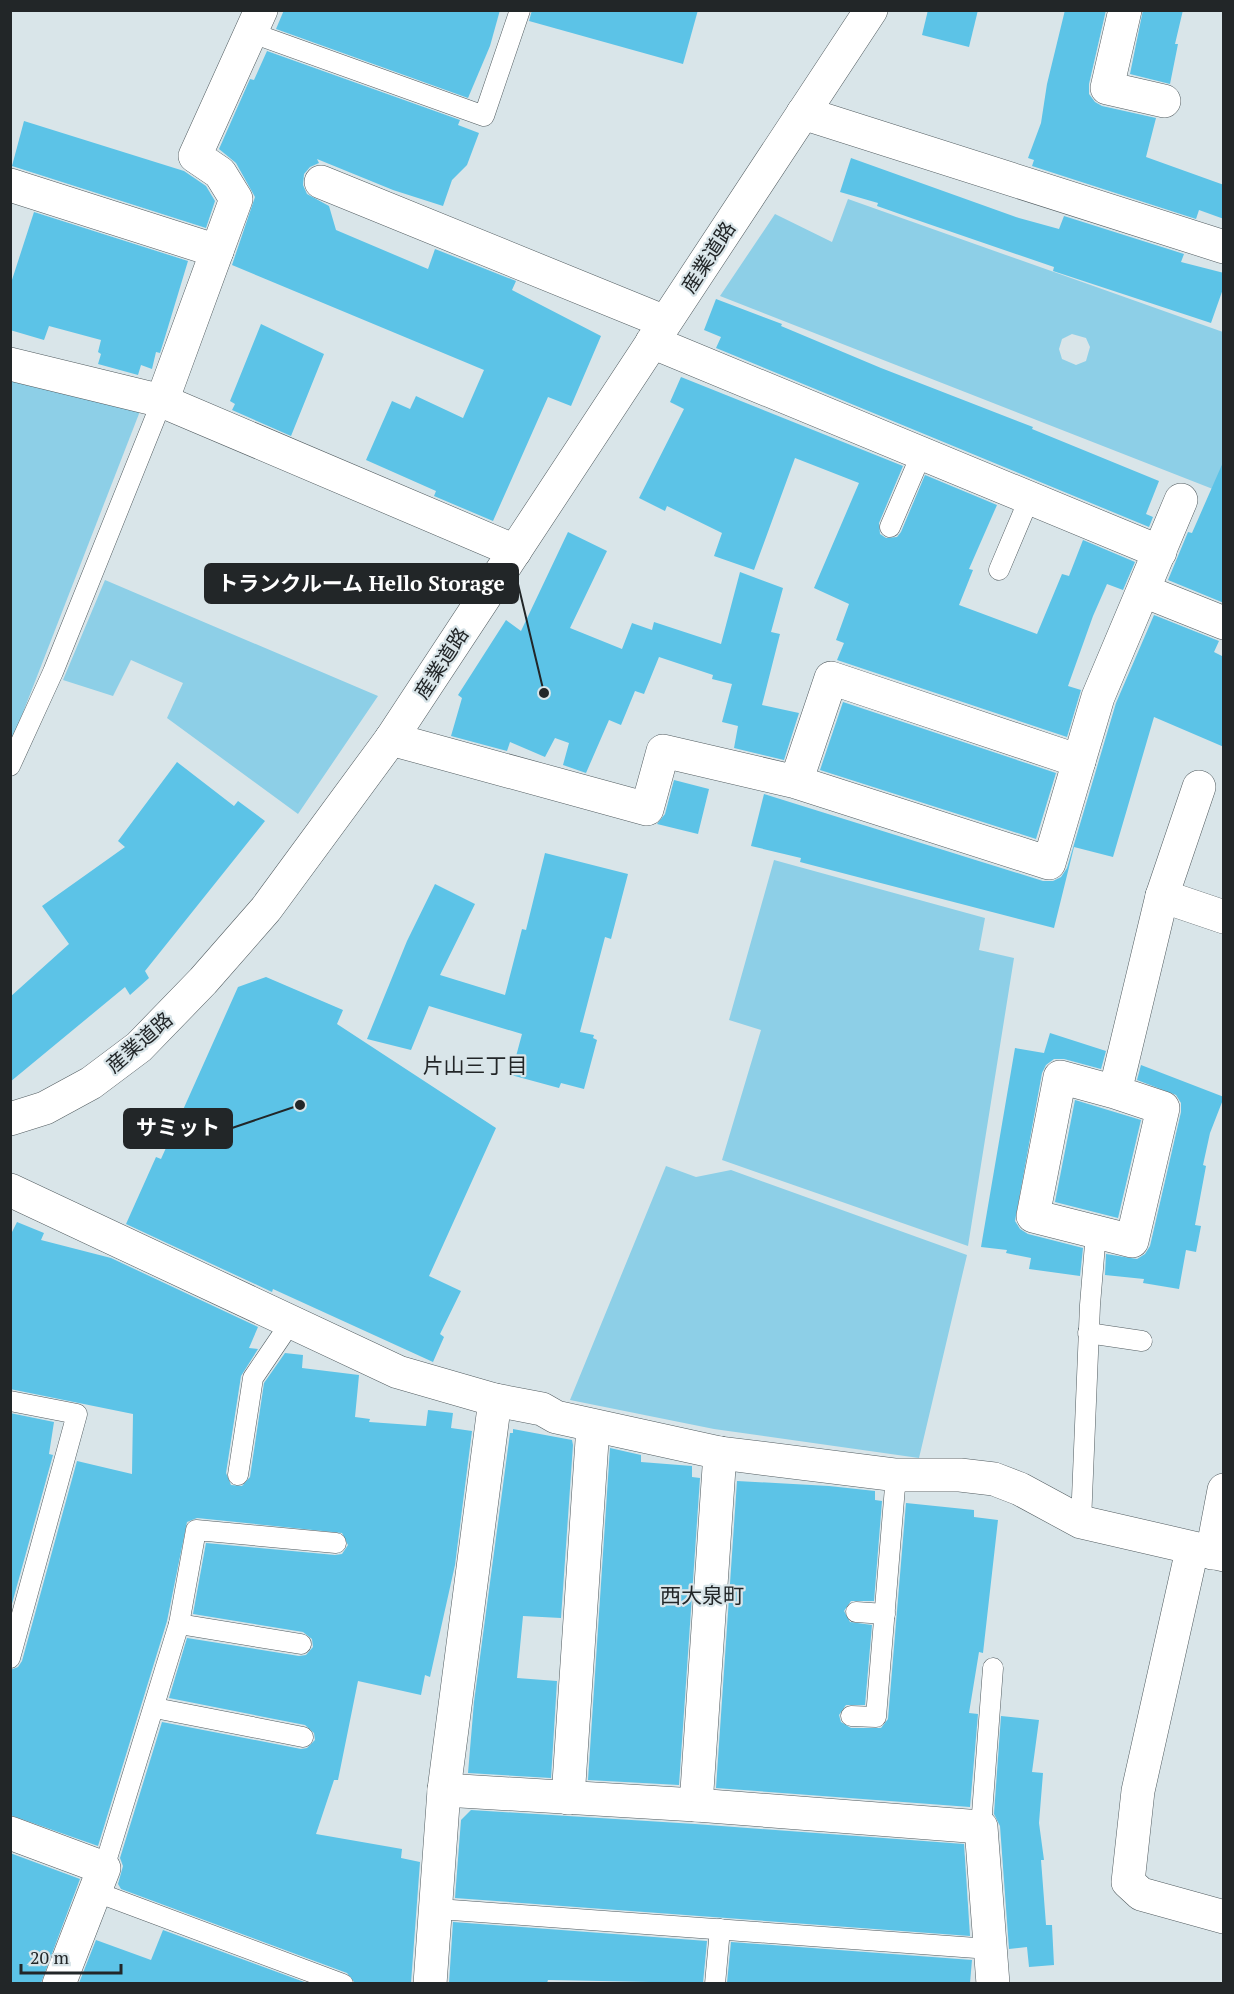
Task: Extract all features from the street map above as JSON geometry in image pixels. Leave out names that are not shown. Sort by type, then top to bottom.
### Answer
[{"type":"street","name":"産業道路","points":[[10,1119],[45,1108],[91,1083],[139,1047],[204,981],[266,909],[391,739],[871,10]]},
{"type":"street","points":[[1125,10],[1107,88],[1164,101]]},
{"type":"street","points":[[162,401],[236,199],[220,173],[195,156],[257,22]]},
{"type":"street","points":[[803,113],[1224,247]]},
{"type":"street","points":[[321,182],[658,332],[921,455],[1160,552]]},
{"type":"street","points":[[10,185],[217,251]]},
{"type":"street","points":[[10,364],[162,401],[515,551]]},
{"type":"street","points":[[391,739],[647,809],[663,751],[796,782],[1049,863],[1098,697],[1181,500]]},
{"type":"street","points":[[1144,591],[1224,623]]},
{"type":"street","points":[[796,782],[831,678],[1079,761]]},
{"type":"street","points":[[1115,1092],[1162,896],[1199,787]]},
{"type":"street","points":[[1162,896],[1224,917]]},
{"type":"street","points":[[1060,1077],[1115,1092],[1163,1108],[1132,1241],[1033,1216],[1060,1077]]},
{"type":"street","points":[[10,1190],[398,1372],[495,1400],[542,1409],[556,1417],[720,1453],[896,1476],[960,1475],[994,1479],[1020,1489],[1081,1522],[1209,1553]]},
{"type":"street","points":[[430,1983],[438,1910],[444,1790],[495,1400]]},
{"type":"street","points":[[568,1798],[593,1426]]},
{"type":"street","points":[[696,1805],[720,1453]]},
{"type":"street","points":[[1224,1490],[1209,1553],[1138,1791],[1128,1882],[1141,1894],[1224,1917]]},
{"type":"street","points":[[444,1790],[696,1805],[981,1827],[993,1983]]},
{"type":"street","points":[[10,1833],[100,1880],[59,1983]]},
{"type":"lane","points":[[257,22],[484,116],[520,10]]},
{"type":"lane","points":[[10,766],[53,672],[162,401]]},
{"type":"lane","points":[[890,527],[921,455]]},
{"type":"lane","points":[[999,570],[1029,499]]},
{"type":"lane","points":[[1081,1522],[1088,1334],[1096,1232]]},
{"type":"lane","points":[[238,1475],[253,1378],[291,1322]]},
{"type":"lane","points":[[1088,1334],[1142,1341]]},
{"type":"lane","points":[[10,1401],[77,1414],[10,1658]]},
{"type":"lane","points":[[851,1716],[876,1717],[896,1476]]},
{"type":"lane","points":[[336,1543],[196,1530],[179,1624],[155,1708],[100,1880],[343,1983]]},
{"type":"lane","points":[[856,1612],[885,1614]]},
{"type":"lane","points":[[179,1624],[301,1644]]},
{"type":"lane","points":[[981,1827],[993,1668]]},
{"type":"lane","points":[[155,1708],[303,1737]]},
{"type":"lane","points":[[438,1910],[990,1949]]},
{"type":"lane","points":[[715,1983],[720,1929]]},
{"type":"shaded area","points":[[848,199],[1223,332],[1223,493],[720,296],[775,214],[832,242]],"holes":[[[1072,334],[1086,338],[1090,347],[1086,361],[1076,365],[1062,359],[1059,349],[1062,339]]]},
{"type":"shaded area","points":[[11,380],[142,406],[10,746]]},
{"type":"shaded area","points":[[105,580],[378,696],[298,814],[167,718],[183,683],[131,660],[113,696],[63,680]]},
{"type":"shaded area","points":[[774,860],[985,918],[979,950],[1014,958],[968,1246],[722,1160],[761,1030],[729,1020]]},
{"type":"shaded area","points":[[666,1166],[696,1177],[731,1170],[967,1255],[919,1458],[714,1429],[570,1400]]},
{"type":"building","points":[[284,10],[500,10],[490,46],[468,98],[276,29]]},
{"type":"building","points":[[532,10],[698,10],[683,64],[529,21]]},
{"type":"building","points":[[928,10],[978,10],[969,47],[922,35]]},
{"type":"building","points":[[1065,10],[1106,10],[1089,84],[1089,94],[1095,102],[1102,106],[1156,118],[1146,157],[1224,185],[1224,219],[1199,210],[1196,219],[1032,166],[1034,160],[1028,158],[1041,123],[1047,84]]},
{"type":"building","points":[[1143,10],[1183,10],[1175,44],[1178,44],[1170,84],[1130,74]]},
{"type":"building","points":[[267,51],[460,120],[458,125],[479,133],[467,165],[452,180],[443,206],[393,190],[317,159],[319,163],[310,167],[304,174],[303,185],[307,194],[329,206],[336,230],[428,269],[435,249],[516,281],[512,290],[601,336],[571,406],[548,397],[493,521],[434,496],[436,491],[366,460],[392,401],[410,409],[416,396],[463,418],[484,370],[232,265],[255,197],[236,163],[219,149],[250,79],[254,80]]},
{"type":"building","points":[[24,121],[184,171],[206,186],[215,201],[206,228],[12,166]]},
{"type":"building","points":[[851,158],[1019,218],[1059,229],[1064,216],[1184,254],[1181,262],[1224,273],[1224,286],[1211,323],[1053,271],[1054,267],[877,206],[878,203],[840,192]]},
{"type":"building","points":[[34,212],[188,261],[160,353],[156,352],[152,369],[141,365],[138,375],[98,364],[101,340],[49,326],[44,340],[10,330],[10,286]]},
{"type":"building","points":[[716,299],[782,324],[781,326],[881,368],[1033,427],[1032,429],[1159,481],[1146,514],[1153,517],[1149,527],[716,348],[721,337],[704,330]]},
{"type":"building","points":[[261,324],[324,354],[291,436],[232,410],[235,404],[230,401]]},
{"type":"building","points":[[681,377],[903,466],[879,523],[880,534],[886,538],[897,537],[901,532],[925,475],[997,505],[969,569],[973,570],[959,605],[1037,634],[1062,574],[1069,576],[1083,540],[1135,562],[1123,590],[1107,584],[1093,616],[1068,686],[1081,690],[1067,737],[837,660],[844,643],[836,640],[849,604],[814,588],[859,483],[795,458],[754,570],[714,556],[722,533],[667,506],[665,511],[639,498],[684,409],[670,402]]},
{"type":"building","points":[[1224,460],[1224,603],[1168,580],[1188,532],[1192,533]]},
{"type":"building","points":[[568,532],[607,551],[570,628],[622,649],[632,623],[652,630],[654,622],[721,644],[740,572],[783,588],[771,632],[780,634],[762,705],[799,713],[784,760],[734,748],[738,726],[722,722],[732,684],[712,679],[713,675],[659,657],[644,694],[635,691],[621,725],[609,720],[586,773],[563,765],[569,743],[555,738],[545,757],[510,742],[507,751],[451,736],[462,698],[458,695],[506,620],[521,631]]},
{"type":"building","points":[[1154,615],[1219,641],[1214,652],[1224,657],[1224,747],[1154,717],[1113,857],[1074,847],[1054,928],[800,862],[801,858],[751,846],[764,794],[1043,881],[1053,881],[1061,877],[1067,868],[1116,703]]},
{"type":"building","points":[[843,702],[1056,773],[1036,839],[820,770]]},
{"type":"building","points":[[177,762],[234,806],[238,801],[265,821],[145,971],[149,978],[130,995],[125,987],[10,1082],[10,997],[69,944],[42,906],[125,847],[118,841]]},
{"type":"building","points":[[674,780],[709,789],[698,834],[657,824],[665,814]]},
{"type":"building","points":[[545,853],[628,874],[611,939],[605,937],[580,1032],[594,1035],[593,1038],[597,1040],[584,1089],[561,1083],[559,1088],[511,1075],[522,1034],[429,1006],[411,1050],[367,1039],[407,941],[435,884],[475,904],[440,975],[505,995],[522,929],[526,930]]},
{"type":"building","points":[[266,977],[343,1010],[337,1024],[496,1128],[429,1276],[461,1291],[440,1334],[444,1337],[433,1362],[273,1289],[272,1292],[126,1224],[156,1157],[161,1159],[238,987]]},
{"type":"building","points":[[1050,1033],[1106,1051],[1101,1069],[1064,1059],[1054,1059],[1046,1065],[1042,1073],[1015,1221],[1020,1229],[1028,1234],[1083,1248],[1080,1276],[1029,1269],[1031,1258],[1006,1253],[1007,1250],[981,1247],[1015,1048],[1044,1053]]},
{"type":"building","points":[[1141,1065],[1224,1097],[1210,1133],[1203,1165],[1206,1166],[1195,1225],[1201,1226],[1196,1252],[1186,1250],[1179,1289],[1143,1283],[1144,1279],[1105,1275],[1106,1254],[1137,1259],[1145,1254],[1150,1246],[1181,1112],[1181,1103],[1176,1095],[1137,1080]]},
{"type":"building","points":[[1075,1100],[1141,1120],[1118,1218],[1055,1202]]},
{"type":"building","points":[[17,1222],[44,1233],[41,1240],[111,1258],[258,1327],[249,1348],[258,1349],[241,1376],[226,1473],[231,1485],[242,1486],[250,1477],[264,1383],[285,1353],[303,1355],[302,1368],[359,1375],[355,1417],[370,1419],[369,1422],[426,1426],[428,1410],[453,1413],[451,1428],[472,1431],[455,1565],[430,1677],[425,1675],[421,1695],[358,1681],[338,1780],[334,1780],[316,1834],[402,1849],[401,1858],[420,1862],[411,1983],[355,1983],[347,1973],[121,1889],[118,1884],[123,1866],[120,1858],[162,1722],[301,1749],[307,1748],[315,1740],[314,1733],[305,1725],[169,1698],[187,1638],[299,1656],[306,1655],[313,1647],[312,1639],[303,1632],[193,1614],[206,1543],[335,1555],[342,1554],[348,1545],[342,1533],[197,1518],[187,1522],[167,1621],[98,1846],[10,1815],[10,1670],[18,1667],[22,1661],[77,1461],[132,1474],[133,1414],[10,1389],[10,1236]]},
{"type":"building","points":[[10,1413],[54,1422],[49,1454],[53,1455],[10,1611]]},
{"type":"building","points":[[513,1429],[572,1440],[573,1445],[561,1618],[523,1616],[517,1678],[557,1681],[551,1778],[468,1773],[474,1702],[510,1433],[513,1433]]},
{"type":"building","points":[[610,1448],[641,1455],[641,1462],[692,1466],[692,1477],[700,1478],[679,1785],[588,1780]]},
{"type":"building","points":[[737,1481],[875,1491],[875,1500],[882,1501],[874,1601],[851,1601],[844,1611],[850,1622],[872,1625],[865,1705],[846,1705],[839,1715],[841,1722],[851,1728],[881,1728],[888,1719],[906,1503],[974,1510],[974,1517],[998,1520],[983,1653],[979,1652],[969,1713],[978,1714],[970,1807],[716,1788]]},
{"type":"building","points":[[1001,1716],[1039,1720],[1032,1772],[1043,1773],[1039,1823],[1044,1860],[1041,1860],[1046,1925],[1052,1925],[1054,1965],[1029,1967],[1027,1947],[1009,1949],[1000,1826],[994,1814]]},
{"type":"building","points":[[471,1810],[964,1844],[970,1936],[455,1898],[461,1820]]},
{"type":"building","points":[[10,1853],[80,1879],[41,1983],[10,1983]]},
{"type":"building","points":[[453,1922],[707,1941],[703,1983],[548,1980],[547,1983],[449,1983]]},
{"type":"building","points":[[163,1930],[307,1983],[79,1983],[96,1940],[151,1960]]},
{"type":"building","points":[[731,1942],[972,1960],[970,1983],[727,1983]]},
{"type":"place","name":"トランクルーム Hello Storage","points":[[544,693]]},
{"type":"place","name":"サミット","points":[[300,1105]]},
{"type":"district","name":"片山三丁目","points":[[475,1065]]},
{"type":"district","name":"西大泉町","points":[[702,1595]]}]
